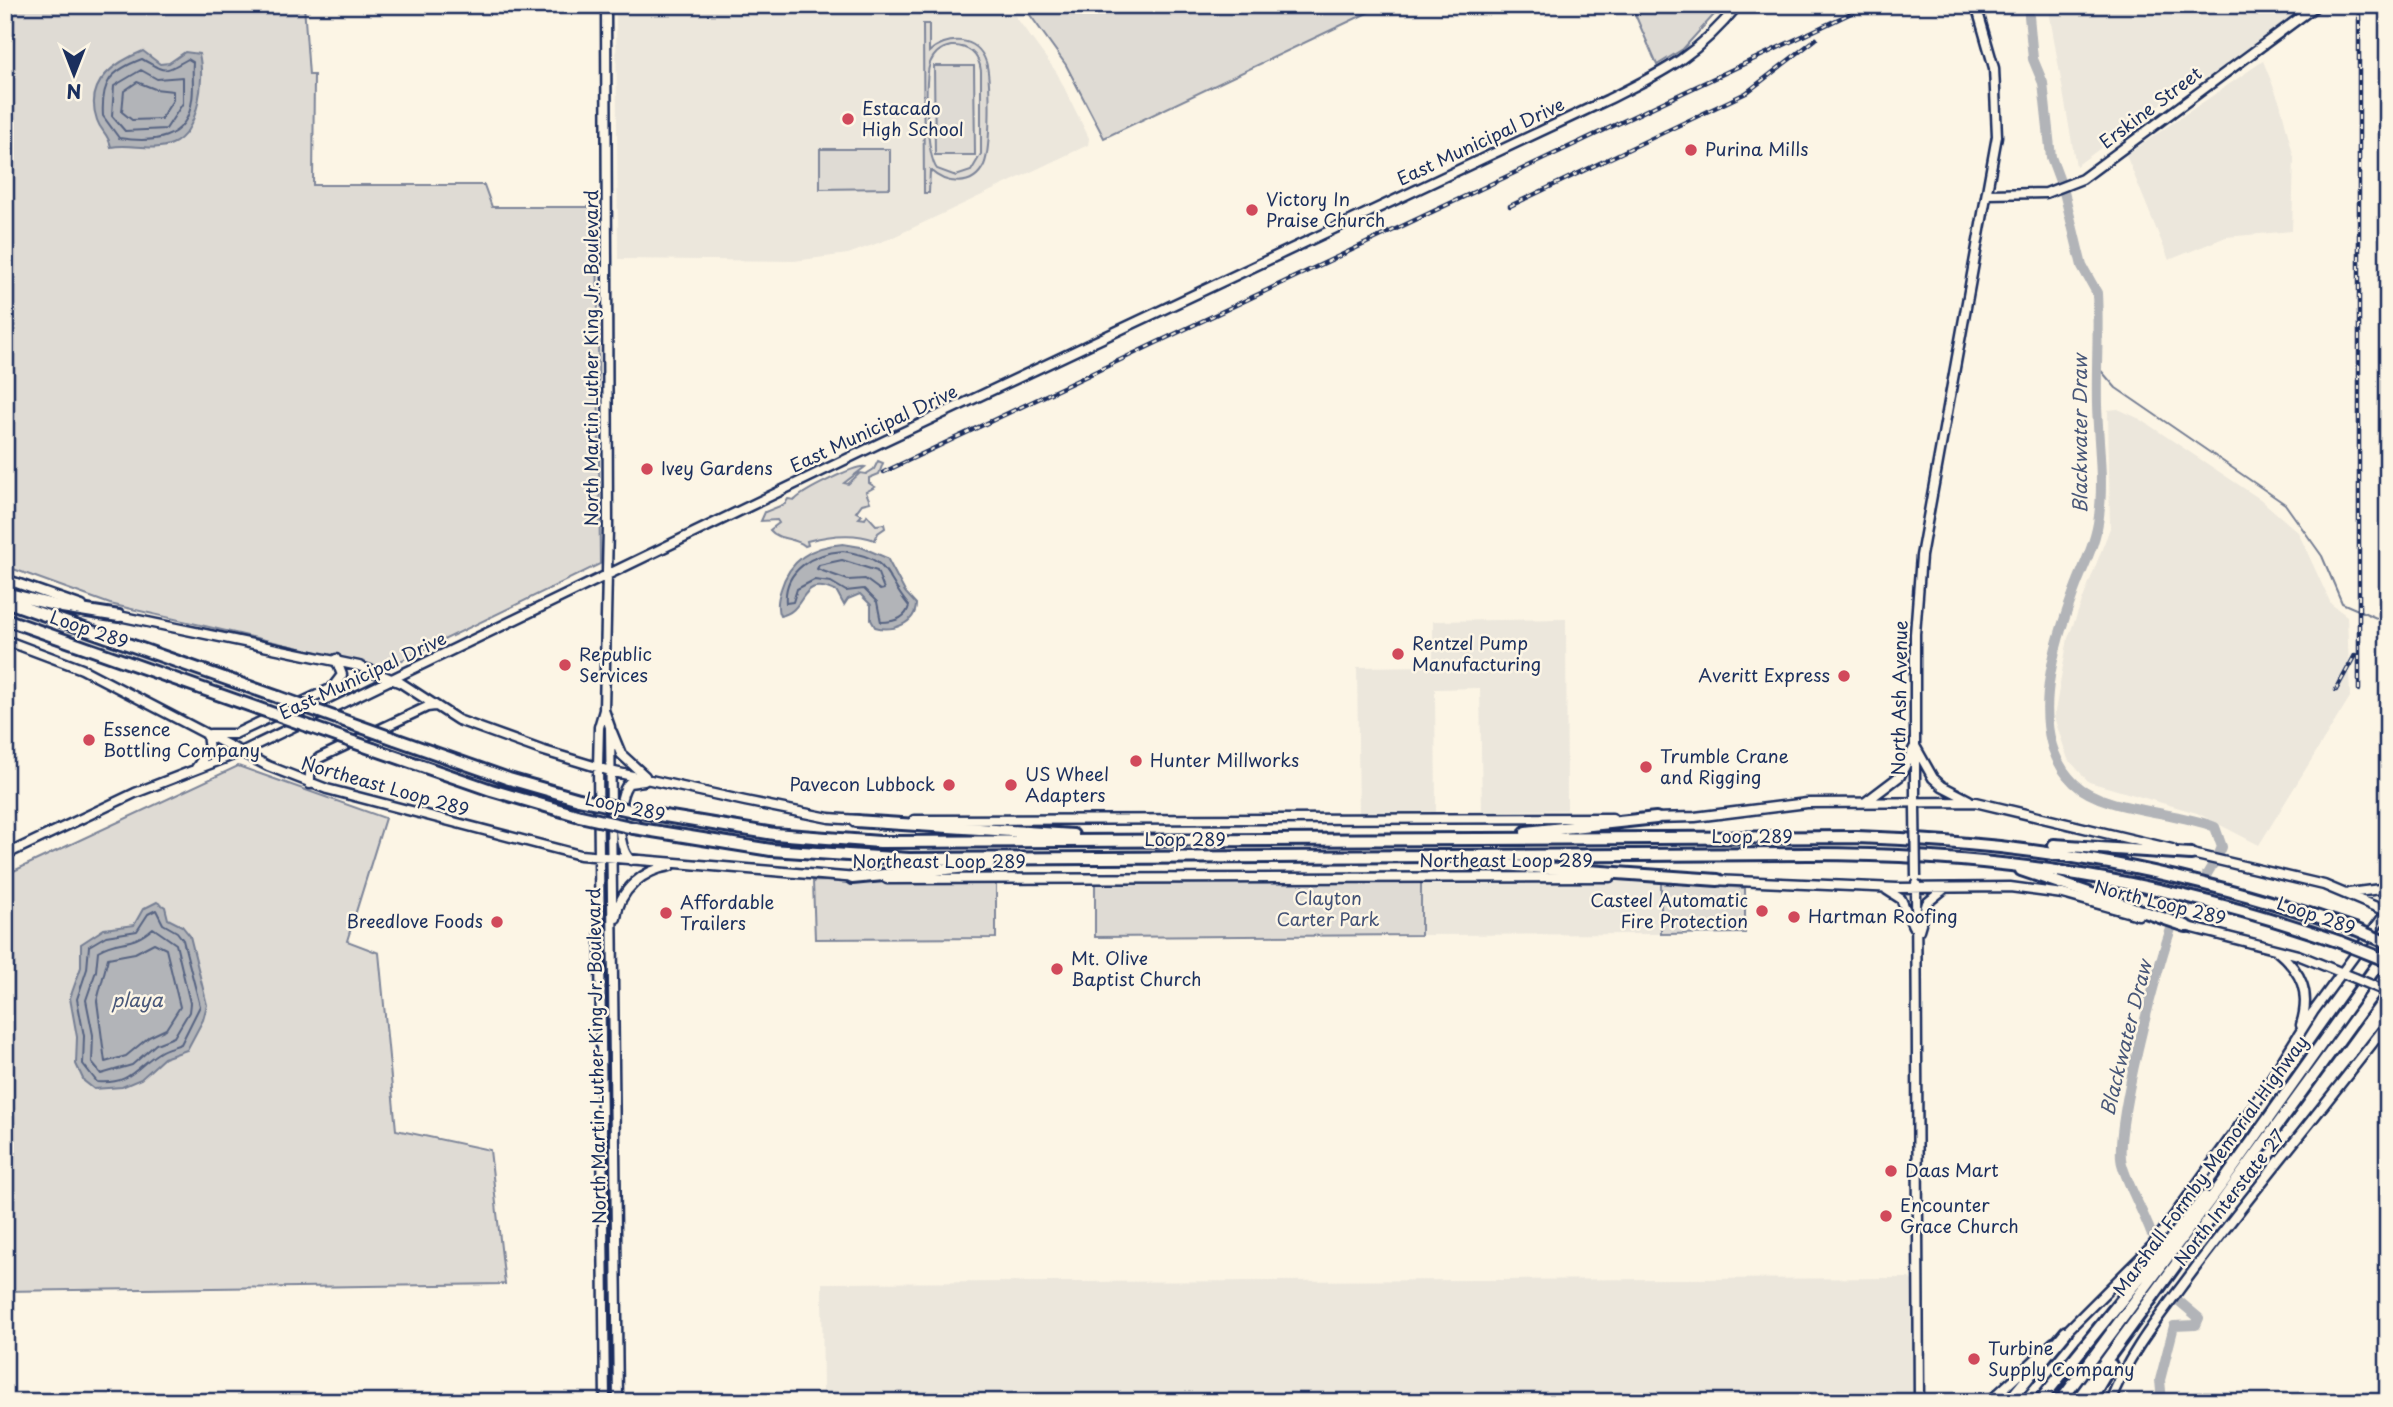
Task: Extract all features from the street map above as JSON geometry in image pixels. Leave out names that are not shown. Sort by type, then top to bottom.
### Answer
[{"type":"highway","points":[[5,593],[62,607],[118,616]]},
{"type":"highway","name":"Loop 289","points":[[5,601],[509,779],[579,799],[742,830],[845,840],[1857,837],[1973,843],[2092,858],[2169,874],[2242,892],[2355,929],[2388,943]]},
{"type":"highway","name":"Loop 289","points":[[5,619],[491,790],[580,816],[634,828],[761,849],[858,857],[1885,854],[1946,857],[2046,867],[2129,882],[2222,904],[2340,942],[2388,961]]},
{"type":"highway","points":[[1334,840],[1563,830],[1656,818]]},
{"type":"highway","points":[[855,821],[1146,841]]},
{"type":"highway","points":[[1973,843],[2010,842],[2191,853]]},
{"type":"highway","points":[[1360,857],[1718,880]]},
{"type":"highway","points":[[1946,857],[2026,871],[2186,926]]},
{"type":"highway","points":[[852,878],[939,868],[1152,858]]},
{"type":"highway","name":"Marshall Formby Memorial Highway","points":[[2060,1402],[2257,1136],[2388,950]]},
{"type":"highway","name":"Marshall Formby Memorial Highway","points":[[2076,1402],[2388,973]]},
{"type":"highway","points":[[2039,1402],[2257,1136]]},
{"type":"highway","points":[[2089,1402],[2161,1284]]},
{"type":"highway","points":[[2008,1402],[2066,1332]]},
{"type":"main road","name":"North Martin Luther King Jr. Boulevard","points":[[605,1402],[598,767],[599,727],[604,710],[607,573],[606,5]]},
{"type":"main road","name":"East Municipal Drive","points":[[5,855],[135,793],[241,752],[581,589],[607,573],[1660,74],[1697,50],[1738,5]]},
{"type":"main road","name":"North Ash Avenue","points":[[1919,1402],[1915,634],[1921,556],[1997,136],[1997,90],[1989,43],[1976,5]]},
{"type":"main road","name":"Erskine Street","points":[[1987,194],[2046,192],[2082,179],[2317,5]]},
{"type":"main road","points":[[5,579],[118,616],[336,659],[392,678],[435,706],[479,729],[610,771],[799,813],[855,821],[1656,818],[1707,816],[1807,803],[1975,802]]},
{"type":"main road","name":"Northeast Loop 289","points":[[5,640],[82,669],[241,752],[310,784],[551,849],[610,859],[852,878],[1421,877],[1718,880],[1916,888]]},
{"type":"main road","points":[[195,769],[209,750],[207,734],[235,734],[332,688],[342,675],[336,659]]},
{"type":"main road","points":[[310,784],[310,766],[318,758],[427,707],[435,706]]},
{"type":"main road","name":"North Martin Luther King Jr. Boulevard","points":[[604,710],[610,727],[618,1402]]},
{"type":"main road","points":[[610,727],[621,754],[651,780]]},
{"type":"main road","points":[[1866,802],[1891,785],[1915,746],[1933,778],[1953,793],[1975,802],[2298,878],[2343,892],[2387,911]]},
{"type":"main road","points":[[632,860],[626,857],[621,846],[621,794],[629,783],[651,780]]},
{"type":"main road","points":[[601,962],[612,944],[617,911],[629,887],[654,871],[684,865]]},
{"type":"main road","name":"North Loop 289","points":[[1916,888],[2010,887],[2051,892],[2275,949],[2342,972],[2388,992]]},
{"type":"main road","points":[[1884,888],[1905,905],[1916,936]]},
{"type":"main road","points":[[1916,936],[1927,903],[1945,888]]},
{"type":"main road","points":[[2343,892],[2366,893],[2388,888]]},
{"type":"main road","name":"North Interstate 27","points":[[1989,1402],[2066,1332],[2152,1246],[2255,1104],[2297,1037],[2387,911]]},
{"type":"main road","points":[[2275,949],[2299,974],[2305,990],[2306,1011],[2297,1037]]},
{"type":"main road","name":"North Interstate 27","points":[[2110,1402],[2130,1359],[2174,1297],[2240,1208],[2388,1023]]},
{"type":"main road","points":[[2375,1039],[2388,1030]]},
{"type":"shaded area","name":"Estacado High School","points":[[1007,5],[1057,73],[1089,138],[1088,145],[889,239],[848,254],[794,261],[618,259],[616,6]]},
{"type":"shaded area","points":[[2048,5],[2310,5],[2223,71],[2190,83],[2076,166]]},
{"type":"shaded area","points":[[2263,61],[2280,103],[2294,158],[2292,231],[2226,237],[2169,260],[2126,155]]},
{"type":"shaded area","points":[[2118,409],[2140,419],[2260,499],[2298,532],[2331,604],[2347,616],[2350,697],[2259,845],[2197,813],[2089,782],[2068,759],[2054,717],[2068,638],[2110,528],[2108,410]]},
{"type":"shaded area","points":[[1566,619],[1567,810],[1482,811],[1480,688],[1435,689],[1436,812],[1359,813],[1357,667],[1433,666],[1433,621]]},
{"type":"shaded area","points":[[1421,881],[1661,881],[1661,934],[1421,935]]},
{"type":"shaded area","points":[[1909,1278],[1915,1284],[1915,1402],[823,1402],[822,1283]]},
{"type":"green space","points":[[5,5],[304,5],[309,75],[314,75],[313,185],[484,185],[492,207],[597,207],[600,564],[386,668],[110,604],[5,566]]},
{"type":"green space","points":[[1023,5],[1384,5],[1104,138],[1066,65]]},
{"type":"green space","points":[[1631,5],[1723,5],[1683,49],[1657,65]]},
{"type":"green space","points":[[923,24],[929,24],[929,52],[944,43],[960,41],[976,47],[982,53],[988,70],[989,130],[984,165],[973,178],[951,181],[930,170],[929,193],[924,193]],"holes":[[[951,46],[963,47],[972,52],[981,71],[981,154],[971,171],[956,176],[937,169],[928,134],[930,63],[936,54]]]},
{"type":"green space","points":[[934,66],[974,66],[975,155],[935,155]]},
{"type":"green space","points":[[820,149],[890,149],[890,188],[820,189]]},
{"type":"green space","points":[[878,461],[883,463],[879,474],[869,478],[869,483],[875,487],[866,492],[870,502],[862,504],[856,512],[862,515],[859,518],[865,519],[867,515],[876,525],[884,524],[885,528],[878,533],[875,540],[850,535],[833,536],[807,541],[808,545],[805,546],[782,538],[770,530],[779,523],[777,520],[761,521],[765,512],[785,504],[788,499],[795,500],[829,479],[865,467],[844,483],[848,484],[860,473],[866,474],[874,469]]},
{"type":"green space","points":[[238,766],[385,818],[347,941],[379,953],[396,1130],[490,1150],[505,1284],[5,1291],[5,875]]},
{"type":"green space","points":[[813,881],[996,884],[996,938],[815,939]]},
{"type":"green space","name":"Clayton Carter Park","points":[[1421,881],[1421,935],[1095,937],[1095,884]]},
{"type":"green space","points":[[1661,881],[1745,888],[1745,933],[1661,934]]},
{"type":"water","points":[[143,51],[160,64],[169,63],[185,52],[199,54],[200,90],[194,117],[181,138],[172,144],[157,147],[111,147],[97,120],[94,95],[104,76],[112,68]]},
{"type":"water","points":[[843,544],[861,547],[887,558],[905,592],[916,604],[908,621],[895,627],[875,627],[871,620],[871,605],[860,594],[848,599],[844,605],[837,592],[824,587],[809,590],[796,607],[780,616],[780,592],[796,562],[812,551]]},
{"type":"water","name":"playa","points":[[157,902],[165,907],[168,919],[182,926],[190,936],[207,1005],[203,1020],[187,1050],[164,1058],[141,1079],[122,1087],[94,1089],[84,1081],[76,1064],[77,1037],[70,998],[81,967],[81,944],[104,929],[134,925],[143,909]]},
{"type":"waterway","name":"Blackwater Draw","points":[[2028,5],[2033,59],[2043,83],[2051,157],[2061,184]]},
{"type":"waterway","name":"Blackwater Draw","points":[[2064,192],[2082,266],[2097,293],[2097,405],[2101,489],[2095,537],[2064,619],[2051,667],[2047,718],[2051,742],[2060,764],[2074,783],[2087,793],[2121,805],[2199,821],[2215,827],[2222,847],[2219,854]]},
{"type":"waterway","points":[[2097,366],[2116,388],[2285,504],[2322,556],[2342,603],[2388,623]]},
{"type":"waterway","name":"Blackwater Draw","points":[[2207,874],[2213,864]]},
{"type":"waterway","name":"Blackwater Draw","points":[[2177,919],[2187,904]]},
{"type":"waterway","name":"Blackwater Draw","points":[[2151,1233],[2122,1164],[2121,1146],[2138,1049],[2171,929]]},
{"type":"waterway","name":"Blackwater Draw","points":[[2162,1402],[2160,1380],[2174,1326],[2196,1325],[2199,1318],[2180,1302]]},
{"type":"railway","points":[[884,472],[1868,5]]},
{"type":"railway","points":[[2359,5],[2359,690]]},
{"type":"railway","points":[[1510,206],[1746,93],[1816,39]]},
{"type":"railway","points":[[2336,690],[2355,655]]},
{"type":"place","name":"Estacado High School","points":[[848,119]]},
{"type":"place","name":"Purina Mills","points":[[1691,150]]},
{"type":"place","name":"Victory In Praise Church","points":[[1252,210]]},
{"type":"place","name":"Ivey Gardens","points":[[647,469]]},
{"type":"place","name":"Rentzel Pump Manufacturing","points":[[1398,654]]},
{"type":"place","name":"Republic Services","points":[[565,665]]},
{"type":"place","name":"Averitt Express","points":[[1844,676]]},
{"type":"place","name":"Essence Bottling Company","points":[[89,740]]},
{"type":"place","name":"Hunter Millworks","points":[[1136,761]]},
{"type":"place","name":"Trumble Crane and Rigging","points":[[1646,767]]},
{"type":"place","name":"Pavecon Lubbock","points":[[949,785]]},
{"type":"place","name":"US Wheel Adapters","points":[[1011,785]]},
{"type":"place","name":"Casteel Automatic Fire Protection","points":[[1762,911]]},
{"type":"place","name":"Affordable Trailers","points":[[666,913]]},
{"type":"place","name":"Hartman Roofing","points":[[1794,917]]},
{"type":"place","name":"Breedlove Foods","points":[[497,922]]},
{"type":"place","name":"Mt. Olive Baptist Church","points":[[1057,969]]},
{"type":"place","name":"Daas Mart","points":[[1891,1171]]},
{"type":"place","name":"Encounter Grace Church","points":[[1886,1216]]},
{"type":"place","name":"Turbine Supply Company","points":[[1974,1359]]}]
